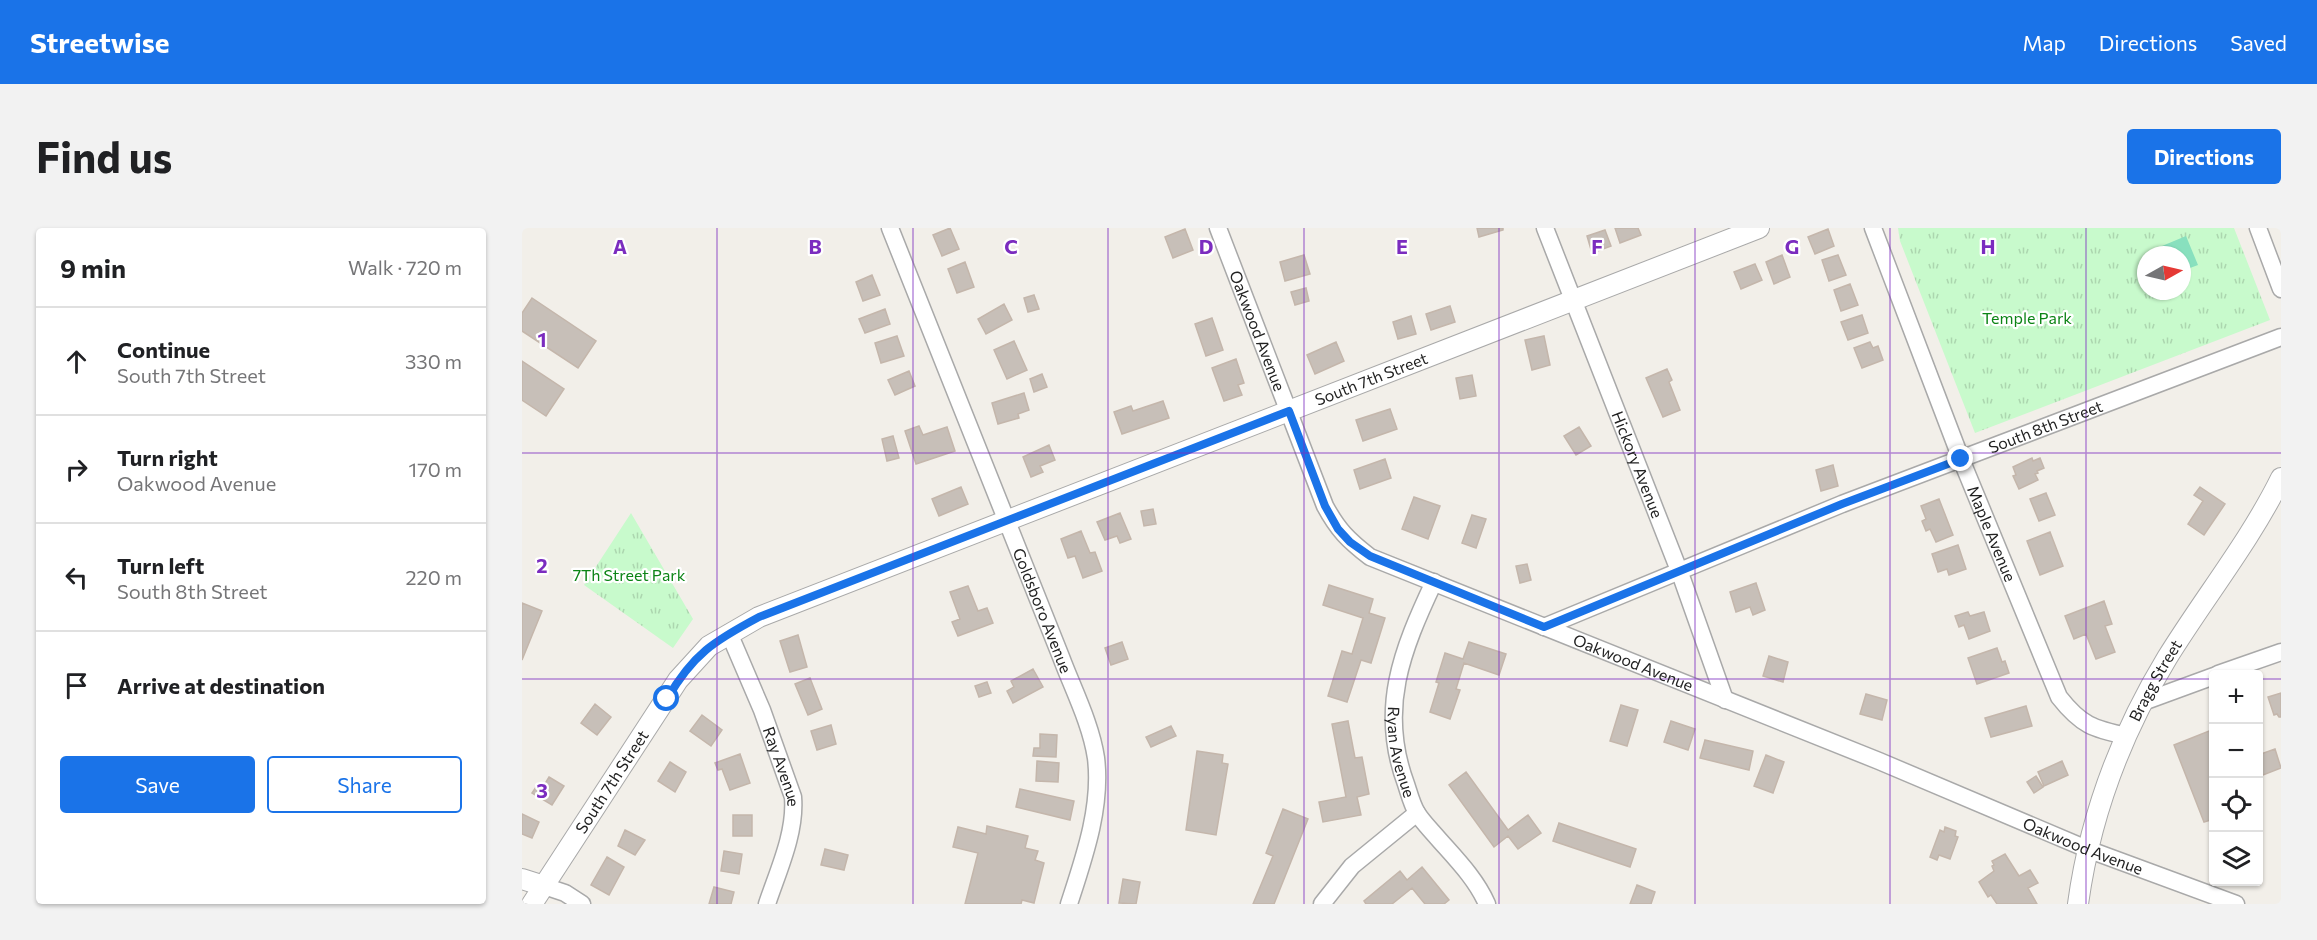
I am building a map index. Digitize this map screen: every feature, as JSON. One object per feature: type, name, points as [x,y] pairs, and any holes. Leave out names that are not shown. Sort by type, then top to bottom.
[{"type":"street","name":"Goldsboro Avenue","points":[[890,228],[1086,723],[1096,757],[1097,801],[1069,904]]},
{"type":"street","name":"Oakwood Avenue","points":[[1218,228],[1325,506],[1338,529],[1350,542],[1370,556],[1879,761],[2087,849],[2236,904]]},
{"type":"street","name":"Hickory Avenue","points":[[1545,228],[1680,573],[1725,700]]},
{"type":"street","name":"South 7th Street","points":[[532,904],[678,680],[709,646],[729,633],[759,617],[1759,228]]},
{"type":"street","name":"Maple Avenue","points":[[1873,228],[1961,459],[2058,697],[2069,710],[2098,730],[2127,736]]},
{"type":"street","points":[[2258,228],[2281,289]]},
{"type":"street","name":"South 8th Street","points":[[1544,627],[1680,573],[1842,504],[2281,337]]},
{"type":"street","name":"Bragg Street","points":[[2078,904],[2094,820],[2108,778],[2143,702],[2167,659],[2265,508],[2281,478]]},
{"type":"street","name":"Ryan Avenue","points":[[1434,582],[1410,634],[1399,670],[1392,709],[1394,743],[1417,813],[1479,886],[1487,904]]},
{"type":"street","name":"Ray Avenue","points":[[729,633],[762,710],[793,797],[792,825],[767,904]]},
{"type":"street","points":[[2232,670],[2281,652]]},
{"type":"street","points":[[2143,702],[2209,678]]},
{"type":"street","points":[[1322,904],[1352,866],[1417,813]]},
{"type":"street","points":[[522,879],[565,894],[582,904]]},
{"type":"green space","name":"Temple Park","points":[[1898,228],[2234,228],[2270,320],[1975,433],[1900,241]]},
{"type":"green space","points":[[2186,236],[2190,246],[2162,246]]},
{"type":"green space","points":[[2191,248],[2198,265],[2191,268]]},
{"type":"green space","name":"7Th Street Park","points":[[631,513],[693,619],[673,648],[584,585]]},
{"type":"building","points":[[950,228],[959,249],[942,256],[933,235]]},
{"type":"building","points":[[1477,228],[1503,228],[1503,230],[1479,237]]},
{"type":"building","points":[[1615,228],[1638,228],[1641,235],[1620,243]]},
{"type":"building","points":[[1185,229],[1193,250],[1173,258],[1165,237]]},
{"type":"building","points":[[1828,229],[1834,246],[1815,254],[1808,237]]},
{"type":"building","points":[[1605,230],[1611,246],[1592,253],[1587,236]]},
{"type":"building","points":[[1304,255],[1310,274],[1285,281],[1280,262]]},
{"type":"building","points":[[1782,255],[1790,277],[1774,284],[1766,262]]},
{"type":"building","points":[[1838,255],[1846,275],[1829,281],[1822,260]]},
{"type":"building","points":[[965,262],[974,287],[957,293],[948,269]]},
{"type":"building","points":[[1755,264],[1762,280],[1741,289],[1734,272]]},
{"type":"building","points":[[872,275],[880,295],[863,301],[856,282]]},
{"type":"building","points":[[1850,284],[1858,305],[1841,311],[1834,290]]},
{"type":"building","points":[[1306,288],[1309,301],[1295,305],[1291,292]]},
{"type":"building","points":[[1034,295],[1039,309],[1028,312],[1024,298]]},
{"type":"building","points":[[532,298],[596,341],[578,368],[522,331],[522,313]]},
{"type":"building","points":[[1004,304],[1012,320],[986,334],[978,319]]},
{"type":"building","points":[[1450,306],[1455,322],[1431,330],[1426,314]]},
{"type":"building","points":[[885,309],[890,324],[865,333],[859,319]]},
{"type":"building","points":[[1862,315],[1868,333],[1848,340],[1841,322]]},
{"type":"building","points":[[1411,316],[1416,334],[1398,339],[1393,322]]},
{"type":"building","points":[[1212,318],[1223,350],[1206,356],[1195,324]]},
{"type":"building","points":[[897,336],[904,356],[881,363],[875,343]]},
{"type":"building","points":[[1544,336],[1550,365],[1532,370],[1525,340]]},
{"type":"building","points":[[1014,341],[1027,370],[1007,379],[994,350]]},
{"type":"building","points":[[1336,342],[1344,361],[1315,374],[1307,355]]},
{"type":"building","points":[[1870,342],[1873,348],[1878,346],[1883,360],[1862,368],[1854,348]]},
{"type":"building","points":[[1236,359],[1244,383],[1238,385],[1242,395],[1224,401],[1212,368]]},
{"type":"building","points":[[522,361],[564,389],[546,416],[522,400]]},
{"type":"building","points":[[1667,369],[1672,380],[1669,382],[1680,410],[1663,417],[1646,378]]},
{"type":"building","points":[[909,371],[915,386],[895,395],[888,380]]},
{"type":"building","points":[[1042,374],[1047,387],[1034,392],[1030,379]]},
{"type":"building","points":[[1472,375],[1476,396],[1460,399],[1456,378]]},
{"type":"building","points":[[1024,393],[1029,410],[1018,414],[1019,418],[998,424],[992,403]]},
{"type":"building","points":[[1163,401],[1169,418],[1122,434],[1114,412],[1131,406],[1133,411]]},
{"type":"building","points":[[1390,409],[1397,429],[1363,441],[1356,420]]},
{"type":"building","points":[[919,426],[923,435],[947,427],[955,451],[916,464],[905,431]]},
{"type":"building","points":[[1579,427],[1591,446],[1576,455],[1564,436]]},
{"type":"building","points":[[893,436],[899,458],[887,461],[882,439]]},
{"type":"building","points":[[1049,445],[1055,460],[1040,466],[1043,472],[1031,477],[1023,457]]},
{"type":"building","points":[[2032,458],[2033,461],[2040,458],[2044,468],[2035,474],[2038,480],[2019,489],[2013,476],[2016,475],[2013,467]]},
{"type":"building","points":[[1385,459],[1391,478],[1360,489],[1354,470]]},
{"type":"building","points":[[1833,465],[1838,486],[1821,491],[1816,470]]},
{"type":"building","points":[[961,487],[968,504],[939,516],[932,499]]},
{"type":"building","points":[[2200,487],[2225,504],[2204,535],[2188,524],[2203,501],[2194,495]]},
{"type":"building","points":[[2046,493],[2055,515],[2039,521],[2030,499]]},
{"type":"building","points":[[1414,497],[1440,506],[1428,539],[1402,529]]},
{"type":"building","points":[[1939,499],[1953,535],[1936,542],[1930,529],[1926,531],[1922,521],[1926,519],[1921,506]]},
{"type":"building","points":[[1153,509],[1156,524],[1144,526],[1141,511]]},
{"type":"building","points":[[1120,513],[1131,539],[1120,543],[1117,536],[1105,540],[1097,522]]},
{"type":"building","points":[[1472,515],[1486,519],[1476,548],[1462,543]]},
{"type":"building","points":[[1081,531],[1090,553],[1095,552],[1102,571],[1083,578],[1075,556],[1068,558],[1061,539]]},
{"type":"building","points":[[2050,532],[2063,566],[2040,575],[2027,541]]},
{"type":"building","points":[[1958,545],[1966,569],[1949,575],[1947,569],[1938,572],[1932,554]]},
{"type":"building","points":[[1527,564],[1531,580],[1520,583],[1516,566]]},
{"type":"building","points":[[1756,583],[1765,610],[1753,615],[1750,607],[1736,612],[1730,592]]},
{"type":"building","points":[[1329,585],[1373,599],[1369,613],[1385,618],[1371,663],[1361,660],[1347,702],[1328,696],[1342,651],[1352,654],[1363,618],[1323,605]]},
{"type":"building","points":[[968,586],[978,611],[987,608],[993,623],[958,636],[952,622],[960,619],[950,592]]},
{"type":"building","points":[[2104,601],[2112,624],[2105,626],[2115,652],[2096,659],[2086,634],[2074,639],[2065,616]]},
{"type":"building","points":[[522,603],[542,611],[522,660]]},
{"type":"building","points":[[1968,612],[1970,616],[1984,612],[1990,631],[1969,639],[1964,625],[1959,627],[1955,616]]},
{"type":"building","points":[[798,635],[807,667],[790,672],[780,641]]},
{"type":"building","points":[[1122,642],[1128,659],[1111,665],[1105,648]]},
{"type":"building","points":[[1469,642],[1506,654],[1499,675],[1464,663],[1456,689],[1460,690],[1450,719],[1430,712],[1445,653],[1463,659]]},
{"type":"building","points":[[1997,648],[2009,673],[1977,684],[1968,658]]},
{"type":"building","points":[[1769,656],[1788,662],[1783,682],[1763,676]]},
{"type":"building","points":[[1033,669],[1043,687],[1013,703],[1007,691],[1014,687],[1011,681]]},
{"type":"building","points":[[810,678],[822,709],[808,715],[795,684]]},
{"type":"building","points":[[987,682],[991,693],[979,697],[975,686]]},
{"type":"building","points":[[2281,693],[2281,717],[2279,717],[2277,714],[2274,715],[2268,697]]},
{"type":"building","points":[[1866,694],[1887,700],[1882,720],[1860,714]]},
{"type":"building","points":[[595,704],[611,717],[597,735],[581,723]]},
{"type":"building","points":[[1621,705],[1638,710],[1627,746],[1610,741]]},
{"type":"building","points":[[2026,706],[2032,726],[1991,737],[1985,718]]},
{"type":"building","points":[[702,715],[722,730],[711,746],[690,731]]},
{"type":"building","points":[[1348,721],[1355,758],[1362,757],[1369,794],[1357,797],[1361,815],[1323,822],[1319,802],[1346,797],[1332,724]]},
{"type":"building","points":[[1671,721],[1695,729],[1688,750],[1664,742]]},
{"type":"building","points":[[831,725],[836,744],[817,750],[811,731]]},
{"type":"building","points":[[1171,726],[1176,736],[1151,747],[1146,737]]},
{"type":"building","points":[[2209,731],[2209,820],[2204,822],[2174,745]]},
{"type":"building","points":[[1040,734],[1057,735],[1056,757],[1033,756],[1034,748],[1040,748]]},
{"type":"building","points":[[1705,740],[1753,751],[1749,770],[1700,758]]},
{"type":"building","points":[[2275,749],[2281,768],[2263,775],[2263,753]]},
{"type":"building","points":[[1197,751],[1223,755],[1222,763],[1228,764],[1216,835],[1186,830]]},
{"type":"building","points":[[740,754],[750,783],[730,790],[722,769],[718,770],[715,763]]},
{"type":"building","points":[[1766,755],[1784,762],[1773,793],[1754,786]]},
{"type":"building","points":[[1037,761],[1059,763],[1058,782],[1036,781]]},
{"type":"building","points":[[2062,761],[2068,775],[2044,786],[2038,772]]},
{"type":"building","points":[[670,762],[686,772],[675,792],[658,781]]},
{"type":"building","points":[[1466,772],[1508,830],[1528,815],[1541,833],[1518,849],[1508,836],[1494,847],[1449,785]]},
{"type":"building","points":[[2036,776],[2043,787],[2034,793],[2027,782]]},
{"type":"building","points":[[549,777],[564,786],[552,805],[532,793],[538,784],[543,787]]},
{"type":"building","points":[[1020,789],[1074,801],[1070,820],[1016,807]]},
{"type":"building","points":[[1283,809],[1308,819],[1274,904],[1253,904],[1273,856],[1266,853]]},
{"type":"building","points":[[522,814],[539,822],[532,838],[522,834]]},
{"type":"building","points":[[733,815],[752,815],[752,836],[733,836]]},
{"type":"building","points":[[1559,823],[1636,849],[1630,867],[1553,841]]},
{"type":"building","points":[[987,826],[1028,836],[1025,848],[1038,851],[1035,860],[1044,863],[1034,903],[1022,900],[1021,904],[965,904],[978,853],[953,847],[958,827],[986,834]]},
{"type":"building","points":[[1945,827],[1956,831],[1955,836],[1958,837],[1950,859],[1939,855],[1937,860],[1930,857],[1940,830],[1944,832]]},
{"type":"building","points":[[625,830],[645,840],[635,855],[618,846]]},
{"type":"building","points":[[825,849],[848,855],[844,870],[821,865]]},
{"type":"building","points":[[724,851],[742,854],[739,874],[721,871]]},
{"type":"building","points":[[2005,854],[2019,876],[2030,870],[2038,883],[2028,888],[2037,904],[1997,904],[1991,895],[1988,897],[1979,882],[1994,871],[1992,861]]},
{"type":"building","points":[[607,857],[624,867],[609,895],[591,885]]},
{"type":"building","points":[[1422,867],[1449,900],[1444,904],[1425,904],[1412,888],[1392,904],[1366,904],[1364,901],[1400,871],[1407,880]]},
{"type":"building","points":[[1123,879],[1140,882],[1136,904],[1119,903]]},
{"type":"building","points":[[1637,885],[1655,892],[1651,904],[1630,904]]},
{"type":"building","points":[[714,887],[734,892],[731,904],[709,904]]},
{"type":"route","points":[[667,699],[678,680],[709,646],[759,617],[1289,411],[1325,506],[1338,529],[1350,542],[1370,556],[1544,627],[1680,573],[1842,504],[1961,459]]}]
